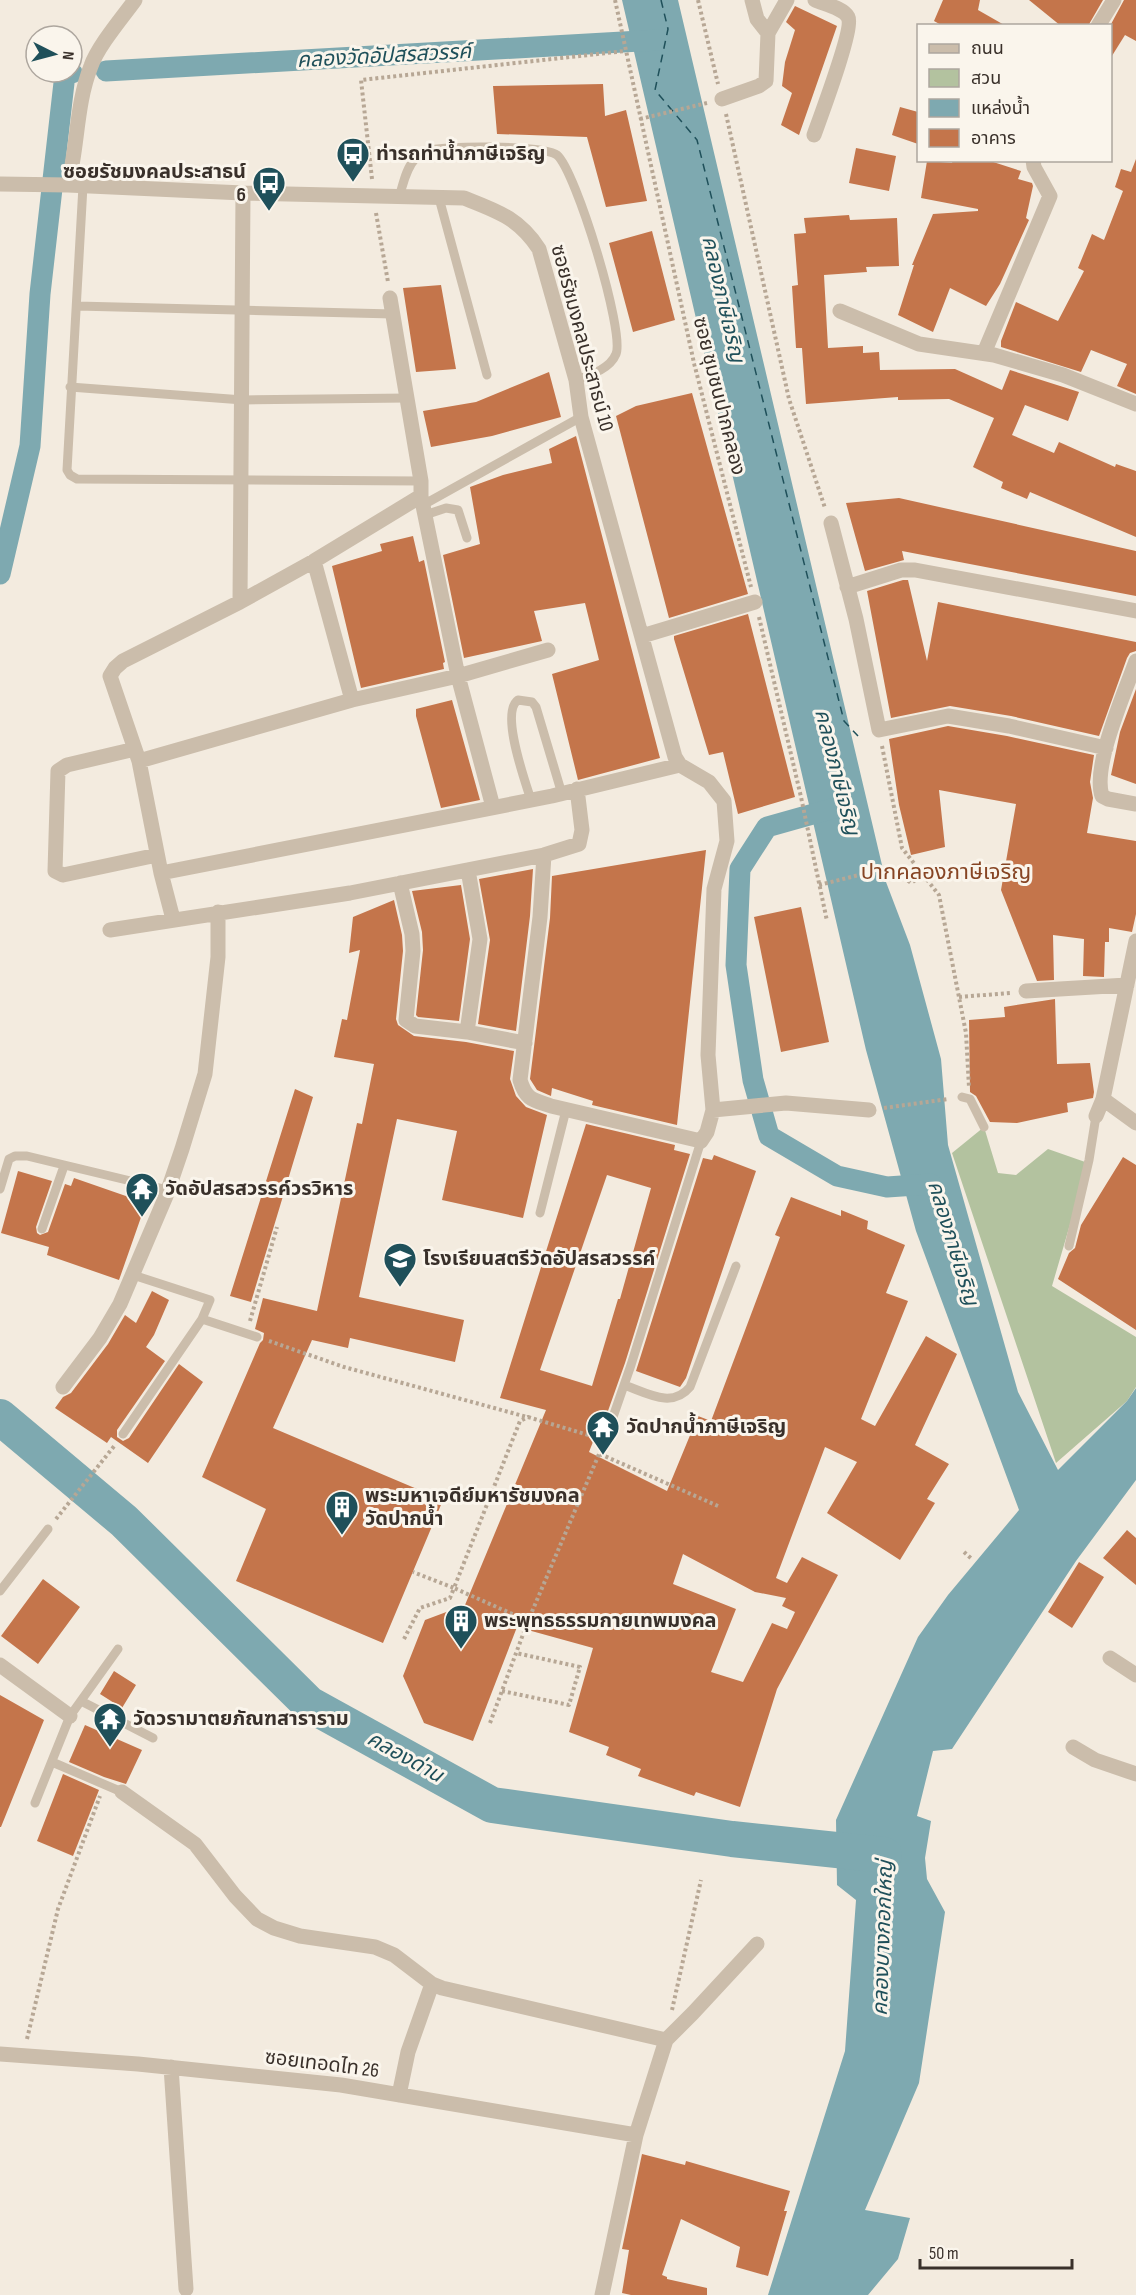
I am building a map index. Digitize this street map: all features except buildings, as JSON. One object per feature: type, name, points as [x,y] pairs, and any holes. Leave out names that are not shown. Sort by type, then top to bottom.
[{"type":"street","points":[[63,185],[73,164],[80,106],[91,64],[135,0]]},
{"type":"street","points":[[752,0],[757,19],[768,33]]},
{"type":"street","points":[[722,99],[764,84],[766,81],[768,33],[787,0]]},
{"type":"street","points":[[814,135],[840,58],[849,23],[848,17],[842,11],[815,0]]},
{"type":"street","points":[[1099,24],[1114,0]]},
{"type":"street","points":[[984,353],[1050,196],[1033,162]]},
{"type":"street","name":"ซอยรัชมงคลประสาธน์ 10","points":[[0,184],[464,198],[493,209],[528,231],[539,249],[576,380],[581,417],[675,757],[680,765]]},
{"type":"street","points":[[240,602],[243,193]]},
{"type":"street","points":[[390,298],[422,500],[458,676],[493,807]]},
{"type":"street","points":[[840,311],[919,344],[984,353],[1063,375],[1136,404]]},
{"type":"street","points":[[172,919],[160,873],[137,755],[110,676],[112,671],[123,661],[240,602],[422,500]]},
{"type":"street","points":[[831,523],[856,619],[879,730],[948,716],[1009,726],[1106,748]]},
{"type":"street","points":[[314,561],[352,700]]},
{"type":"street","points":[[847,587],[901,570],[915,570],[1136,611]]},
{"type":"street","points":[[642,636],[755,602]]},
{"type":"street","points":[[157,855],[63,875],[55,871],[58,771],[62,767],[137,755],[352,700],[458,676],[548,650]]},
{"type":"street","points":[[1136,662],[1106,748],[1100,789],[1102,796],[1108,799],[1136,804]]},
{"type":"street","points":[[160,873],[562,794],[680,765],[709,782],[724,801],[727,841],[714,889],[708,1055],[713,1110],[707,1132],[701,1141],[567,1110],[531,1099],[524,1094],[520,1080],[540,917],[544,855]]},
{"type":"street","points":[[110,930],[350,893],[544,855],[579,844],[582,830],[577,789]]},
{"type":"street","points":[[467,1032],[480,950],[479,930],[468,870]]},
{"type":"street","points":[[400,883],[412,934],[413,951],[406,1020],[415,1026],[467,1032],[525,1043]]},
{"type":"street","points":[[63,1387],[100,1338],[120,1305],[168,1191],[205,1074],[218,957],[218,912]]},
{"type":"street","points":[[1096,1116],[1103,1100],[1136,940]]},
{"type":"street","points":[[1026,991],[1127,985]]},
{"type":"street","points":[[1103,1100],[1136,1123]]},
{"type":"street","points":[[713,1110],[786,1103],[869,1110]]},
{"type":"street","points":[[1110,1658],[1136,1675]]},
{"type":"street","points":[[0,1665],[70,1716]]},
{"type":"street","points":[[1073,1747],[1095,1760],[1136,1774]]},
{"type":"street","points":[[122,1792],[195,1844],[235,1896],[257,1919],[274,1928],[300,1936],[375,1947],[394,1955],[432,1984],[666,2040]]},
{"type":"street","points":[[602,2295],[636,2135],[666,2040],[757,1944]]},
{"type":"street","points":[[399,2095],[408,2052],[432,1984]]},
{"type":"street","name":"ซอยเทอดไท 26","points":[[0,2054],[171,2067],[340,2085],[636,2135]]},
{"type":"street","points":[[171,2067],[186,2289]]},
{"type":"lane","points":[[399,197],[414,159],[425,152],[475,147],[522,148],[549,151],[558,155],[587,218],[619,343],[611,364],[576,380]]},
{"type":"lane","points":[[84,186],[70,387],[67,470],[70,475],[77,479],[242,480],[422,500],[458,510],[467,538]]},
{"type":"lane","points":[[439,198],[487,375]]},
{"type":"lane","points":[[76,306],[393,314]]},
{"type":"lane","points":[[70,387],[243,400],[407,398]]},
{"type":"lane","points":[[422,500],[581,417]]},
{"type":"lane","points":[[531,800],[513,736],[512,706],[518,700],[532,702],[536,707],[562,794]]},
{"type":"lane","points":[[966,1098],[984,1127]]},
{"type":"lane","points":[[540,1213],[567,1110]]},
{"type":"lane","points":[[1069,1246],[1089,1160],[1096,1116]]},
{"type":"lane","points":[[605,1440],[701,1141]]},
{"type":"lane","points":[[0,1189],[9,1159],[15,1156],[27,1156],[168,1191]]},
{"type":"lane","points":[[42,1229],[64,1166]]},
{"type":"lane","points":[[624,1385],[666,1399],[683,1396],[690,1387],[736,1266]]},
{"type":"lane","points":[[123,1434],[202,1319],[210,1300],[134,1275]]},
{"type":"lane","points":[[202,1319],[257,1337]]},
{"type":"lane","points":[[0,1590],[48,1529]]},
{"type":"lane","points":[[35,1803],[70,1716],[118,1649]]},
{"type":"lane","points":[[81,1701],[153,1738]]},
{"type":"lane","points":[[52,1762],[122,1792]]},
{"type":"path","name":"ซอย ชุมชนปากคลอง","points":[[615,0],[694,363],[755,602],[801,797],[819,885]]},
{"type":"path","points":[[698,0],[789,399],[831,523]]},
{"type":"path","points":[[390,298],[374,196],[361,80],[625,49]]},
{"type":"path","points":[[640,118],[722,99]]},
{"type":"path","points":[[869,1110],[966,1098],[966,1033],[939,895],[902,848],[879,730]]},
{"type":"path","points":[[827,921],[819,885],[891,867],[911,883],[923,875]]},
{"type":"path","points":[[959,997],[1026,991]]},
{"type":"path","points":[[230,1328],[233,1324],[249,1326],[277,1227]]},
{"type":"path","points":[[257,1337],[344,1367],[605,1440],[528,1621],[490,1723]]},
{"type":"path","points":[[404,1640],[420,1608],[450,1598],[520,1421],[528,1417]]},
{"type":"path","points":[[58,1517],[114,1446]]},
{"type":"path","points":[[600,1454],[718,1506]]},
{"type":"path","points":[[964,1552],[973,1560]]},
{"type":"path","points":[[413,1572],[528,1621]]},
{"type":"path","points":[[502,1691],[569,1705],[580,1667],[516,1653]]},
{"type":"path","points":[[23,2055],[58,1909],[104,1784]]},
{"type":"path","points":[[666,2040],[701,1880]]},
{"type":"green space","points":[[984,1127],[998,1173],[1016,1175],[1048,1149],[1088,1163],[1052,1286],[1136,1337],[1136,1387],[1127,1401],[1056,1463],[952,1153]]},
{"type":"water","points":[[622,0],[678,0],[886,882],[910,945],[941,1059],[948,1145],[1018,1392],[1058,1470],[1127,1401],[1136,1388],[1136,1480],[1076,1561],[952,1749],[933,1751],[917,1816],[931,1821],[925,1858],[927,1879],[945,1912],[919,2083],[865,2210],[910,2218],[898,2259],[868,2295],[768,2295],[845,2051],[856,1900],[837,1885],[836,1820],[918,1637],[948,1595],[1019,1510],[916,1231],[866,1050]]},
{"type":"waterway","name":"คลองวัดอัปสรสวรรค์","points":[[106,71],[658,40]]},
{"type":"waterway","name":"คลองวัดอัปสรสวรรค์","points":[[0,574],[30,446],[40,294],[64,84]]},
{"type":"waterway","name":"คลองภาษีเจริญ","points":[[838,807],[767,827],[740,869],[736,965],[753,1080],[769,1136],[837,1176],[887,1187],[931,1184]]},
{"type":"waterway","name":"คลองด่าน","points":[[0,1417],[124,1521],[309,1704],[492,1805],[732,1839],[884,1855]]},
{"type":"ferry route","points":[[661,0],[668,29],[655,90],[697,140],[844,721],[858,736]]},
{"type":"place","name":"ท่ารถท่าน้ำภาษีเจริญ","points":[[353,183]]},
{"type":"place","name":"ซอยรัชมงคลประสาธน์ 6","points":[[269,212]]},
{"type":"place","name":"วัดอัปสรสวรรค์วรวิหาร","points":[[142,1218]]},
{"type":"place","name":"โรงเรียนสตรีวัดอัปสรสวรรค์","points":[[400,1288]]},
{"type":"place","name":"วัดปากน้ำภาษีเจริญ","points":[[603,1456]]},
{"type":"place","name":"พระมหาเจดีย์มหารัชมงคล วัดปากน้ำ","points":[[342,1536]]},
{"type":"place","name":"พระพุทธธรรมกายเทพมงคล","points":[[461,1650]]},
{"type":"place","name":"วัดวรามาตยภัณฑสาราราม","points":[[110,1748]]},
{"type":"district","name":"ปากคลองภาษีเจริญ","points":[[946,872]]},
{"type":"water label","name":"คลองบางกอกใหญ่","points":[[883,1938]]}]
